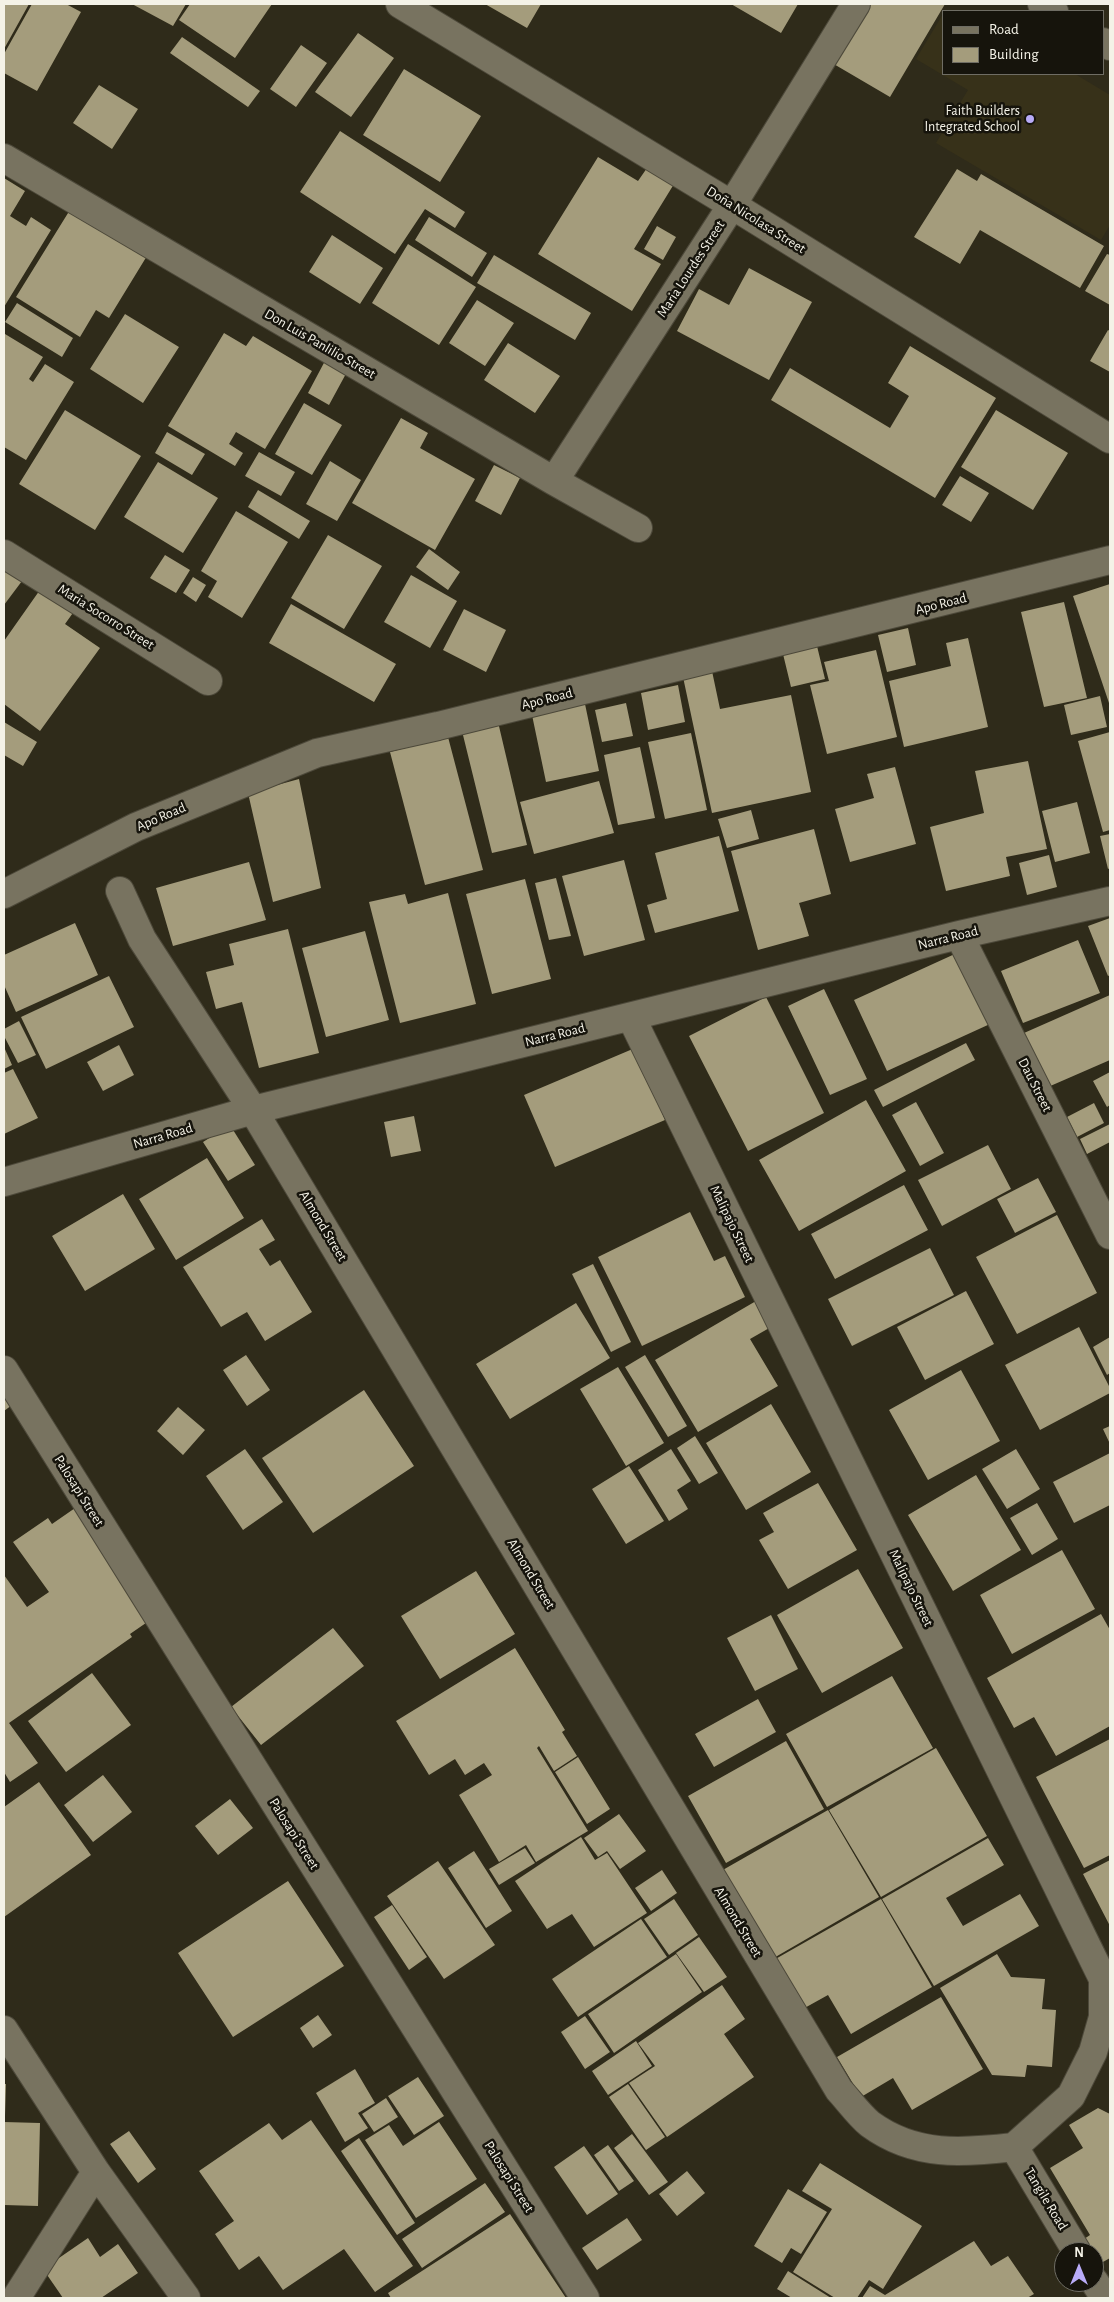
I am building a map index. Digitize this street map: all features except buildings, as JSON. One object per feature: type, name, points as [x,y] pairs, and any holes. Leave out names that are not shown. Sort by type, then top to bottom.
[{"type":"street","name":"Doña Nicolasa Street","points":[[400,4],[732,205],[1110,439]]},
{"type":"street","name":"Maria Lourdes Street","points":[[554,481],[732,205],[856,4]]},
{"type":"street","name":"Don Luis Panlilio Street","points":[[4,158],[554,481],[638,528]]},
{"type":"street","name":"Maria Socorro Street","points":[[4,554],[208,681]]},
{"type":"street","name":"Apo Road","points":[[4,894],[136,827],[317,753],[467,719],[1110,560]]},
{"type":"street","name":"Almond Street","points":[[120,891],[142,939],[254,1110],[839,2090],[870,2123],[905,2144],[933,2150],[958,2151],[1014,2147]]},
{"type":"street","name":"Narra Road","points":[[4,1182],[254,1110],[959,935],[1110,900]]},
{"type":"street","name":"Dau Street","points":[[959,935],[1110,1235]]},
{"type":"street","name":"Malipajo Street","points":[[631,1017],[1102,1979],[1103,2017],[1093,2052],[1071,2096],[1014,2147]]},
{"type":"street","name":"Palosapi Street","points":[[4,1370],[585,2298]]},
{"type":"street","points":[[4,2030],[96,2172],[186,2298]]},
{"type":"street","name":"Tangile Road","points":[[1014,2147],[1071,2242]]},
{"type":"street","points":[[16,2298],[96,2172]]},
{"type":"shaded area","name":"Faith Builders Integrated School","points":[[942,16],[942,74],[916,59]]},
{"type":"shaded area","name":"Faith Builders Integrated School","points":[[943,75],[1077,75],[1110,95],[1110,225],[1101,240],[936,143],[968,90]]},
{"type":"place","name":"Faith Builders Integrated School","points":[[1030,119]]}]
